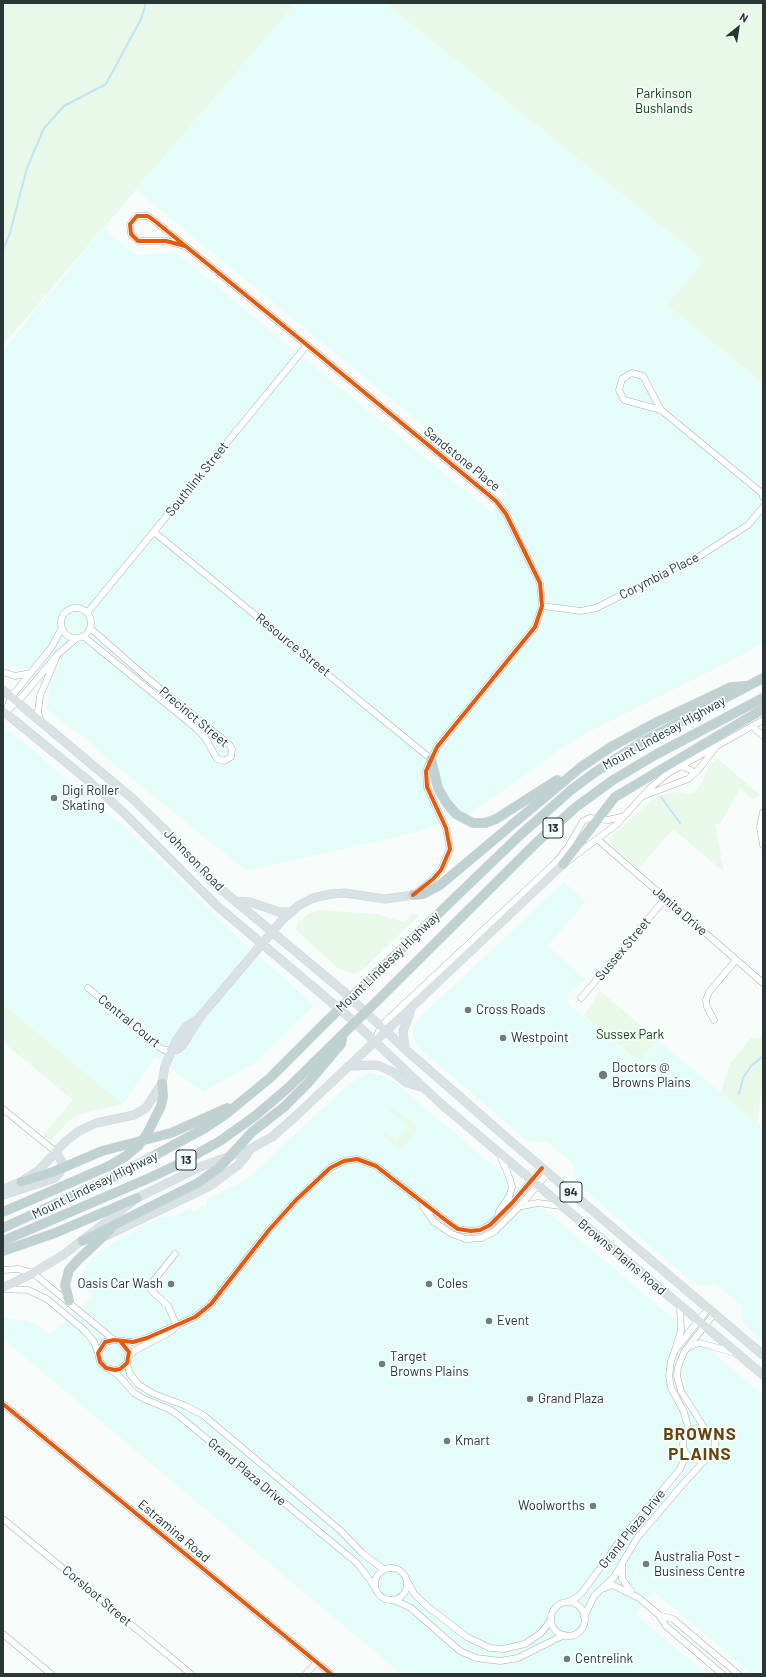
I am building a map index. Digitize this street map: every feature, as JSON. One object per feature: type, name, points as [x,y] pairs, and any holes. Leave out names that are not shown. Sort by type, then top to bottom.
[{"type":"highway","name":"Mount Lindesay Highway","points":[[3,1228],[80,1194],[176,1145],[226,1114],[270,1078],[518,837],[571,790],[594,773],[642,742],[763,678]]},
{"type":"highway","points":[[413,895],[423,894],[450,877],[581,767],[629,736],[731,687],[749,686]]},
{"type":"highway","name":"Mount Lindesay Highway","points":[[3,1241],[153,1177],[220,1140],[255,1116],[288,1088],[536,843],[576,808],[613,780],[644,761],[763,698]]},
{"type":"highway","points":[[563,864],[611,801],[629,787],[763,709]]},
{"type":"highway","points":[[432,759],[438,788],[446,802],[456,814],[473,823],[485,823],[496,819],[567,773],[581,767]]},
{"type":"highway","points":[[82,1241],[198,1183],[220,1167],[252,1132],[284,1107],[307,1084],[341,1044],[342,1035]]},
{"type":"highway","points":[[3,1212],[110,1166],[126,1156],[138,1146],[147,1134],[161,1106],[163,1096],[162,1083]]},
{"type":"highway","points":[[21,1182],[62,1168],[102,1151],[181,1130],[236,1105]]},
{"type":"highway","points":[[3,1250],[55,1233],[138,1198]]},
{"type":"highway","points":[[69,1301],[65,1285],[69,1270],[111,1230],[114,1224]]},
{"type":"main road","name":"Johnson Road","points":[[3,690],[133,799],[168,832],[210,880],[343,991],[384,1029]]},
{"type":"main road","name":"Johnson Road","points":[[4,713],[90,782],[134,822],[210,899],[375,1040]]},
{"type":"main road","points":[[3,1288],[34,1273],[82,1241],[109,1218],[138,1198],[215,1160],[250,1149],[263,1143],[285,1126],[375,1040],[384,1029],[411,1007],[563,864]]},
{"type":"main road","points":[[262,945],[290,912],[305,901],[331,894],[345,893],[385,899],[413,895]]},
{"type":"main road","points":[[235,901],[250,902],[279,912],[290,912]]},
{"type":"main road","name":"Central Court","points":[[171,1050],[187,1026],[200,1017],[262,945]]},
{"type":"main road","points":[[405,1049],[403,1031],[411,1007]]},
{"type":"main road","name":"Browns Plains Road","points":[[384,1029],[405,1049],[545,1170],[763,1355]]},
{"type":"main road","name":"Browns Plains Road","points":[[375,1040],[423,1088],[500,1155],[763,1375]]},
{"type":"main road","points":[[3,1189],[21,1182],[39,1170],[72,1136],[85,1127],[140,1112],[151,1102],[162,1083],[171,1050]]},
{"type":"main road","points":[[348,1066],[377,1065],[393,1072],[407,1083],[423,1088]]},
{"type":"main road","points":[[101,1238],[210,1186],[233,1170],[246,1156],[250,1149]]},
{"type":"main road","points":[[3,1195],[52,1180],[58,1175],[62,1168],[62,1162],[56,1152]]},
{"type":"street","name":"Sandstone Place","points":[[185,246],[166,241],[138,241],[131,234],[130,224],[137,216],[148,216],[185,246],[307,345],[496,501],[506,514],[540,583],[542,606],[535,627],[437,748],[426,771],[427,787],[446,828],[450,849],[441,870],[434,879],[413,895]]},
{"type":"street","name":"Southlink Street","points":[[86,613],[307,345]]},
{"type":"street","points":[[661,410],[624,400],[619,390],[622,379],[632,373],[643,376],[661,410],[762,494],[763,497]]},
{"type":"street","name":"Corymbia Place","points":[[542,606],[581,611],[596,608],[700,556],[748,525],[763,507]]},
{"type":"street","name":"Resource Street","points":[[154,532],[432,759]]},
{"type":"street","points":[[4,713],[31,673],[51,648],[62,628],[62,620],[69,610],[78,609],[86,613],[90,620],[90,628],[57,655],[14,699]]},
{"type":"street","points":[[62,628],[68,635],[80,637]]},
{"type":"street","name":"Precinct Street","points":[[80,637],[109,658],[198,729],[206,739],[217,759],[224,761],[231,757],[232,749],[229,744],[90,628]]},
{"type":"street","points":[[109,658],[116,651]]},
{"type":"street","points":[[41,722],[38,712],[40,696],[57,655]]},
{"type":"street","points":[[3,672],[15,676],[31,673]]},
{"type":"street","points":[[563,864],[617,824],[621,817],[646,795],[649,789],[667,774],[763,720]]},
{"type":"street","points":[[752,726],[763,736]]},
{"type":"street","points":[[646,795],[684,782],[694,774],[716,747]]},
{"type":"street","points":[[681,766],[690,770],[694,774]]},
{"type":"street","points":[[763,812],[760,828],[763,845]]},
{"type":"street","points":[[384,1029],[556,862],[568,847],[583,821],[590,818],[613,820],[621,817]]},
{"type":"street","name":"Janita Drive","points":[[597,839],[763,982]]},
{"type":"street","name":"Sussex Street","points":[[581,998],[665,898]]},
{"type":"street","points":[[714,1020],[707,1007],[706,1000],[709,992],[736,960]]},
{"type":"street","name":"Central Court","points":[[88,988],[156,1045],[164,1050],[171,1050]]},
{"type":"street","points":[[3,1109],[56,1152]]},
{"type":"street","points":[[498,1217],[499,1211],[510,1197],[512,1187],[500,1155]]},
{"type":"street","points":[[98,1353],[105,1342],[114,1340],[133,1342],[177,1326],[195,1317],[211,1304],[269,1230],[296,1200],[330,1168],[344,1161],[356,1159],[376,1166],[420,1202],[458,1228],[480,1230],[490,1225],[534,1183],[545,1170]]},
{"type":"street","points":[[420,1202],[434,1222],[452,1234],[466,1239],[482,1238],[495,1231],[519,1207],[534,1183]]},
{"type":"street","points":[[519,1207],[531,1203],[561,1206]]},
{"type":"street","points":[[175,1254],[150,1284],[151,1290],[168,1306],[177,1326]]},
{"type":"street","points":[[5,1270],[22,1269],[34,1273],[114,1340]]},
{"type":"street","points":[[3,1288],[28,1290],[48,1299],[85,1331],[94,1342],[100,1362],[110,1370],[120,1369],[134,1351],[168,1333],[177,1326]]},
{"type":"street","points":[[680,1306],[681,1332],[670,1361],[670,1382],[684,1412],[689,1431]]},
{"type":"street","points":[[675,1350],[711,1312]]},
{"type":"street","points":[[701,1324],[680,1359],[678,1367],[678,1383],[705,1429],[712,1435],[715,1444],[713,1453],[706,1459],[696,1461],[692,1460],[682,1449],[682,1440],[689,1431],[696,1428],[705,1429]]},
{"type":"street","points":[[120,1341],[127,1347],[128,1359]]},
{"type":"street","points":[[687,1347],[700,1343],[736,1353]]},
{"type":"street","name":"Grand Plaza Drive","points":[[128,1359],[130,1374],[139,1385],[154,1394],[186,1406],[203,1415],[341,1531],[362,1553],[383,1569]]},
{"type":"street","name":"Grand Plaza Drive","points":[[110,1370],[118,1375],[134,1393],[144,1399],[169,1409],[178,1415],[357,1563],[375,1587]]},
{"type":"street","name":"Estramina Road","points":[[3,1404],[331,1674]]},
{"type":"street","name":"Grand Plaza Drive","points":[[568,1602],[579,1596],[619,1542],[680,1469],[684,1460],[682,1449]]},
{"type":"street","name":"Grand Plaza Drive","points":[[584,1617],[591,1601],[614,1577],[637,1538],[706,1459]]},
{"type":"street","name":"Corsloot Street","points":[[3,1519],[191,1674]]},
{"type":"street","points":[[622,1564],[622,1578],[633,1594]]},
{"type":"street","points":[[390,1567],[400,1570],[408,1581],[415,1595],[428,1607],[443,1616],[467,1637],[490,1648],[503,1649],[525,1644],[541,1633],[551,1620],[555,1607],[568,1602],[577,1605],[584,1617],[582,1627],[575,1634],[564,1635],[518,1658],[500,1661],[482,1659],[460,1651],[411,1608],[394,1600],[381,1597],[375,1587],[376,1577],[383,1569],[390,1567]]},
{"type":"street","points":[[394,1600],[403,1595],[408,1586],[408,1581]]},
{"type":"street","points":[[600,1591],[613,1585],[633,1594],[659,1615],[666,1626],[722,1674]]},
{"type":"street","points":[[659,1615],[673,1619],[738,1674]]},
{"type":"street","points":[[551,1620],[555,1630],[564,1635]]},
{"type":"street","points":[[3,1634],[51,1674]]},
{"type":"street","points":[[306,1674],[317,1662]]},
{"type":"shaded area","points":[[296,3],[385,3],[705,260],[667,305],[763,383],[763,642],[744,654],[584,734],[566,745],[497,795],[467,814],[414,833],[246,871],[104,756],[92,744],[52,714],[47,708],[47,700],[50,690],[22,667],[10,667],[3,664],[3,350],[104,228],[136,255],[175,252],[491,512],[507,494],[136,190]]},
{"type":"shaded area","points":[[7,730],[128,830],[238,937],[314,1005],[255,1063],[203,1092],[155,1057],[123,1104],[3,1004],[3,732]]},
{"type":"shaded area","points":[[564,882],[586,901],[548,946],[586,979],[568,994],[569,1004],[638,1062],[658,1040],[763,1128],[763,1342],[744,1324],[741,1318],[741,1306],[716,1284],[699,1286],[693,1283],[580,1186],[573,1175],[573,1164],[547,1142],[533,1143],[526,1140],[420,1049],[415,1043],[413,1029],[418,1019]]},
{"type":"shaded area","points":[[369,1072],[383,1076],[396,1083],[763,1395],[763,1674],[752,1674],[654,1592],[635,1614],[707,1674],[401,1674],[3,1339],[3,1318],[24,1320],[35,1324],[50,1334],[92,1297],[82,1278],[87,1263],[112,1243],[160,1217],[175,1216],[190,1208],[194,1212],[202,1205],[205,1208],[208,1199],[247,1179],[349,1084]]},
{"type":"green space","points":[[3,3],[296,3],[3,345]]},
{"type":"green space","name":"Parkinson Bushlands","points":[[385,3],[763,3],[763,383],[667,305],[704,260]]},
{"type":"green space","points":[[717,758],[759,794],[754,800],[740,789],[720,824],[715,824],[724,872],[673,829],[638,869],[614,848],[609,839],[651,800],[667,793],[676,792],[688,794],[694,792],[701,784],[708,768]]},
{"type":"green space","points":[[318,910],[377,914],[404,922],[412,914],[418,915],[418,917],[360,972],[354,974],[338,968],[296,930],[298,922],[308,914]]},
{"type":"green space","name":"Sussex Park","points":[[599,990],[658,1040],[639,1062],[583,1015],[592,1004]]},
{"type":"green space","points":[[3,1004],[123,1104],[80,1114],[69,1121],[50,1141],[43,1135],[73,1100],[3,1042]]},
{"type":"green space","points":[[751,1038],[763,1038],[763,1082],[757,1123],[721,1093],[729,1065]]},
{"type":"green space","points":[[392,1107],[419,1128],[400,1150],[382,1135],[384,1132],[396,1141],[405,1129],[408,1131],[410,1128],[389,1111]]},
{"type":"waterway","points":[[3,250],[10,233],[27,168],[44,128],[64,106],[106,84],[141,19],[146,3]]},
{"type":"waterway","points":[[661,797],[680,823]]},
{"type":"waterway","points":[[739,1094],[743,1078],[751,1066],[763,1056]]},
{"type":"cycle path","points":[[185,246],[166,241],[138,241],[131,234],[130,224],[137,216],[148,216],[156,222],[496,501],[506,514],[540,583],[542,606],[535,627],[437,747],[426,771],[427,787],[446,828],[450,849],[441,870],[433,879],[413,895]]},
{"type":"cycle path","points":[[120,1341],[129,1352],[127,1363],[120,1369],[115,1370],[106,1368],[100,1362],[98,1353],[105,1342],[114,1340],[133,1342],[147,1338],[195,1317],[211,1304],[269,1230],[296,1200],[330,1168],[344,1161],[357,1159],[376,1166],[458,1229],[471,1231],[480,1230],[490,1225],[512,1203],[542,1168]]},
{"type":"cycle path","points":[[3,1404],[331,1674]]},
{"type":"place","name":"Digi Roller Skating","points":[[54,798]]},
{"type":"place","name":"Cross Roads","points":[[468,1010]]},
{"type":"place","name":"Westpoint","points":[[503,1038]]},
{"type":"place","name":"Doctors @ Browns Plains","points":[[603,1075]]},
{"type":"place","name":"Oasis Car Wash","points":[[171,1284]]},
{"type":"place","name":"Coles","points":[[429,1284]]},
{"type":"place","name":"Event","points":[[489,1321]]},
{"type":"place","name":"Target Browns Plains","points":[[382,1364]]},
{"type":"place","name":"Grand Plaza","points":[[530,1399]]},
{"type":"place","name":"Kmart","points":[[447,1441]]},
{"type":"place","name":"Woolworths","points":[[593,1506]]},
{"type":"place","name":"Australia Post - Business Centre","points":[[646,1564]]},
{"type":"place","name":"Centrelink","points":[[567,1659]]},
{"type":"district","name":"BROWNS PLAINS","points":[[700,1444]]}]
